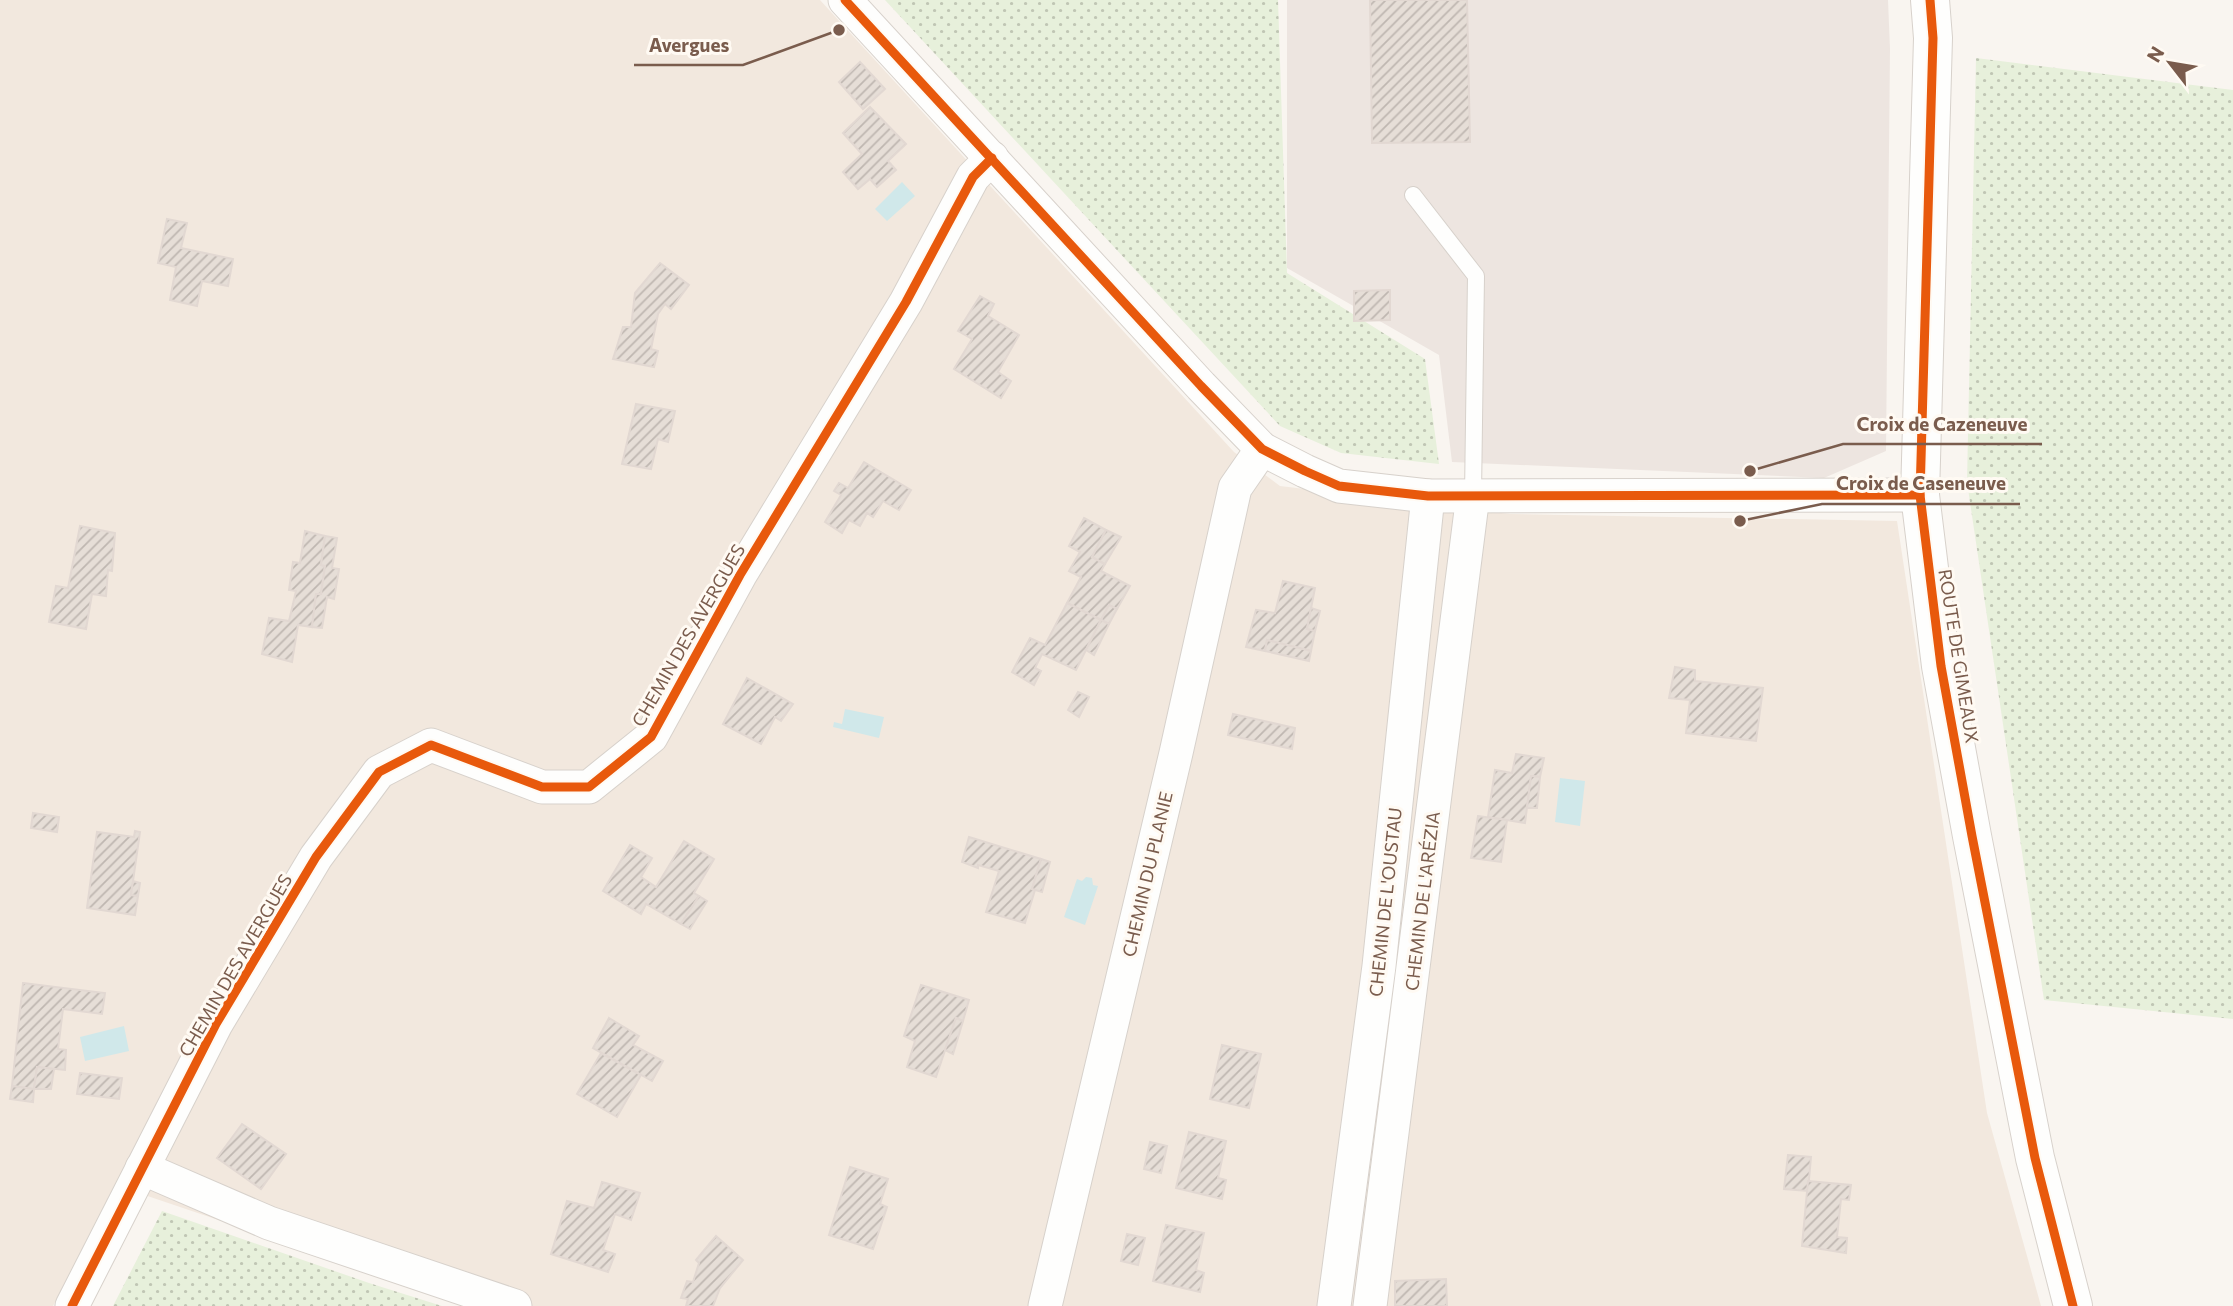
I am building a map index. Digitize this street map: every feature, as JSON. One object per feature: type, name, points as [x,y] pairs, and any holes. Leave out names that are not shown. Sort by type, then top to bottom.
[{"type":"street","points":[[845,0],[1262,449],[1305,471],[1339,486],[1428,496],[1920,495]]},
{"type":"street","name":"ROUTE DE GIMEAUX","points":[[1930,0],[1933,38],[1920,495],[1941,666],[1972,836],[2035,1158],[2073,1306]]},
{"type":"street","name":"CHEMIN DES AVERGUES","points":[[72,1306],[230,1000],[316,857],[379,772],[431,745],[542,786],[589,788],[651,737],[740,575],[906,302],[973,177],[992,158]]},
{"type":"street","name":"CHEMIN DU PLANIE","points":[[1045,1306],[1176,753],[1235,488],[1262,449]]},
{"type":"street","name":"CHEMIN DE L'ARÉZIA","points":[[1370,1306],[1473,495]]},
{"type":"street","name":"CHEMIN DE L'OUSTAU","points":[[1334,1306],[1379,966],[1428,496]]},
{"type":"street","points":[[142,1168],[269,1223],[515,1306]]},
{"type":"lane","points":[[1413,195],[1476,276],[1473,495]]},
{"type":"shaded area","points":[[0,0],[820,0],[1234,452],[1280,486],[1510,514],[1897,521],[1987,1113],[2041,1306],[473,1306],[118,1186],[53,1306],[0,1306]]},
{"type":"shaded area","points":[[1287,0],[1888,0],[1890,49],[1886,451],[1824,478],[1452,462],[1439,355],[1287,268]]},
{"type":"green space","points":[[885,0],[1278,0],[1287,273],[1425,359],[1439,464],[1341,453],[1280,426]]},
{"type":"green space","points":[[1976,58],[2233,90],[2233,1019],[2044,1000],[1967,482]]},
{"type":"green space","points":[[162,1211],[369,1283],[442,1306],[113,1306]]},
{"type":"water","points":[[902,182],[915,196],[887,221],[875,209]]},
{"type":"water","points":[[845,709],[884,717],[879,738],[833,727],[834,722],[842,724]]},
{"type":"water","points":[[1560,778],[1585,781],[1580,826],[1555,822]]},
{"type":"water","points":[[1086,877],[1092,878],[1093,885],[1098,886],[1085,925],[1064,917],[1077,879],[1082,881]]},
{"type":"water","points":[[124,1026],[129,1051],[85,1061],[80,1037]]},
{"type":"building","points":[[1370,0],[1467,0],[1470,142],[1372,143]]},
{"type":"building","points":[[860,62],[885,89],[863,109],[839,82]]},
{"type":"building","points":[[870,107],[906,144],[888,161],[896,170],[877,187],[870,179],[858,189],[843,172],[862,154],[843,133]]},
{"type":"building","points":[[167,219],[187,223],[181,248],[233,259],[228,286],[202,281],[197,306],[170,300],[176,267],[158,263]]},
{"type":"building","points":[[660,263],[689,285],[671,309],[665,304],[658,314],[651,349],[658,351],[654,367],[613,359],[623,327],[631,327],[635,293]]},
{"type":"building","points":[[1390,290],[1390,320],[1354,321],[1354,291]]},
{"type":"building","points":[[980,296],[994,304],[988,316],[1019,335],[998,372],[1011,381],[1001,398],[954,369],[972,339],[958,331]]},
{"type":"building","points":[[636,404],[675,411],[668,442],[658,439],[651,469],[622,464]]},
{"type":"building","points":[[864,462],[911,490],[899,510],[883,501],[873,517],[867,513],[860,526],[849,520],[842,533],[825,522],[841,495],[834,491],[839,483],[848,488]]},
{"type":"building","points":[[1084,518],[1106,530],[1092,557],[1105,564],[1101,571],[1130,586],[1117,609],[1109,605],[1101,620],[1067,603],[1081,577],[1069,571],[1080,552],[1069,546]]},
{"type":"building","points":[[80,526],[115,533],[112,571],[108,570],[106,596],[92,594],[86,629],[49,622],[56,586],[68,588]]},
{"type":"building","points":[[1106,530],[1121,537],[1105,564],[1092,557]]},
{"type":"building","points":[[305,531],[325,536],[321,565],[325,566],[321,594],[316,594],[312,627],[298,625],[292,662],[262,654],[269,618],[289,621],[296,591],[289,590],[293,562],[300,563]]},
{"type":"building","points":[[325,536],[337,538],[332,568],[339,569],[334,599],[327,597],[322,628],[312,627],[316,594],[321,594],[325,566],[321,565]]},
{"type":"building","points":[[1283,581],[1315,588],[1307,629],[1315,631],[1311,651],[1267,640],[1265,651],[1246,647],[1256,610],[1275,613]]},
{"type":"building","points":[[1067,603],[1101,620],[1076,670],[1042,654],[1035,668],[1041,671],[1034,685],[1012,672],[1030,638],[1045,645]]},
{"type":"building","points":[[1109,605],[1117,609],[1109,624],[1101,620]]},
{"type":"building","points":[[1311,608],[1320,611],[1315,631],[1307,629]]},
{"type":"building","points":[[1101,620],[1109,624],[1094,655],[1086,650]]},
{"type":"building","points":[[1267,640],[1311,651],[1309,661],[1265,651]]},
{"type":"building","points":[[1675,667],[1695,670],[1695,681],[1763,688],[1756,741],[1686,733],[1690,700],[1669,698]]},
{"type":"building","points":[[747,678],[793,704],[781,721],[775,717],[761,744],[723,724]]},
{"type":"building","points":[[1078,692],[1089,697],[1079,717],[1068,710]]},
{"type":"building","points":[[1233,714],[1295,728],[1292,749],[1228,735]]},
{"type":"building","points":[[1516,754],[1544,758],[1540,777],[1531,776],[1525,823],[1488,817],[1495,770],[1512,773]]},
{"type":"building","points":[[1531,776],[1540,777],[1537,808],[1527,808]]},
{"type":"building","points":[[33,813],[59,817],[57,832],[31,828]]},
{"type":"building","points":[[1478,816],[1507,820],[1501,862],[1471,858]]},
{"type":"building","points":[[135,831],[140,832],[131,895],[138,896],[135,915],[87,908],[97,832],[134,837]]},
{"type":"building","points":[[969,837],[1041,859],[1025,923],[986,912],[999,871],[962,862]]},
{"type":"building","points":[[684,841],[714,859],[694,893],[699,896],[681,924],[646,904],[641,914],[603,891],[630,845],[652,858],[641,877],[656,887]]},
{"type":"building","points":[[1041,859],[1050,862],[1042,892],[1032,889]]},
{"type":"building","points":[[133,881],[140,883],[138,896],[131,895]]},
{"type":"building","points":[[699,896],[707,901],[690,929],[681,924]]},
{"type":"building","points":[[23,983],[105,993],[102,1014],[63,1009],[58,1049],[66,1050],[65,1070],[37,1067],[34,1089],[12,1086]]},
{"type":"building","points":[[921,985],[969,1000],[963,1021],[956,1018],[936,1077],[907,1067],[915,1041],[904,1036]]},
{"type":"building","points":[[609,1018],[639,1036],[633,1045],[663,1061],[652,1081],[593,1048]]},
{"type":"building","points":[[956,1018],[963,1021],[953,1054],[945,1050]]},
{"type":"building","points":[[1222,1045],[1261,1054],[1249,1108],[1210,1099]]},
{"type":"building","points":[[601,1053],[641,1075],[617,1117],[577,1094]]},
{"type":"building","points":[[37,1067],[54,1069],[51,1089],[34,1089]]},
{"type":"building","points":[[80,1073],[122,1078],[119,1099],[77,1094]]},
{"type":"building","points":[[12,1086],[34,1089],[33,1102],[10,1099]]},
{"type":"building","points":[[242,1124],[286,1154],[261,1189],[217,1158]]},
{"type":"building","points":[[1189,1132],[1226,1141],[1218,1178],[1226,1180],[1222,1199],[1176,1188]]},
{"type":"building","points":[[1150,1142],[1167,1146],[1161,1173],[1144,1169]]},
{"type":"building","points":[[1788,1155],[1811,1157],[1808,1191],[1784,1189]]},
{"type":"building","points":[[850,1167],[888,1179],[880,1204],[887,1207],[873,1249],[829,1235]]},
{"type":"building","points":[[1808,1181],[1851,1185],[1849,1200],[1841,1199],[1837,1237],[1847,1238],[1846,1253],[1802,1246]]},
{"type":"building","points":[[602,1182],[640,1193],[631,1220],[615,1214],[603,1250],[615,1254],[608,1272],[551,1254],[567,1201],[594,1208]]},
{"type":"building","points":[[1166,1225],[1204,1233],[1196,1270],[1204,1273],[1200,1292],[1153,1281]]},
{"type":"building","points":[[1127,1234],[1145,1238],[1138,1265],[1121,1261]]},
{"type":"building","points":[[716,1236],[743,1260],[720,1288],[713,1306],[686,1306],[688,1299],[681,1298],[687,1281],[693,1282],[699,1263],[696,1260]]},
{"type":"building","points":[[1446,1279],[1447,1306],[1395,1306],[1395,1281]]},
{"type":"cycle path","points":[[845,0],[1262,449],[1305,471],[1339,486],[1428,496],[1920,495]]},
{"type":"cycle path","points":[[1930,0],[1933,38],[1920,495],[1941,666],[1972,836],[2035,1158],[2073,1306]]},
{"type":"cycle path","points":[[72,1306],[216,1024],[316,857],[379,772],[431,745],[542,787],[589,787],[651,737],[740,575],[906,302],[973,177],[992,158]]},
{"type":"place","name":"Avergues","points":[[839,30]]},
{"type":"place","name":"Croix de Cazeneuve","points":[[1750,471]]},
{"type":"place","name":"Croix de Caseneuve","points":[[1740,521]]}]
